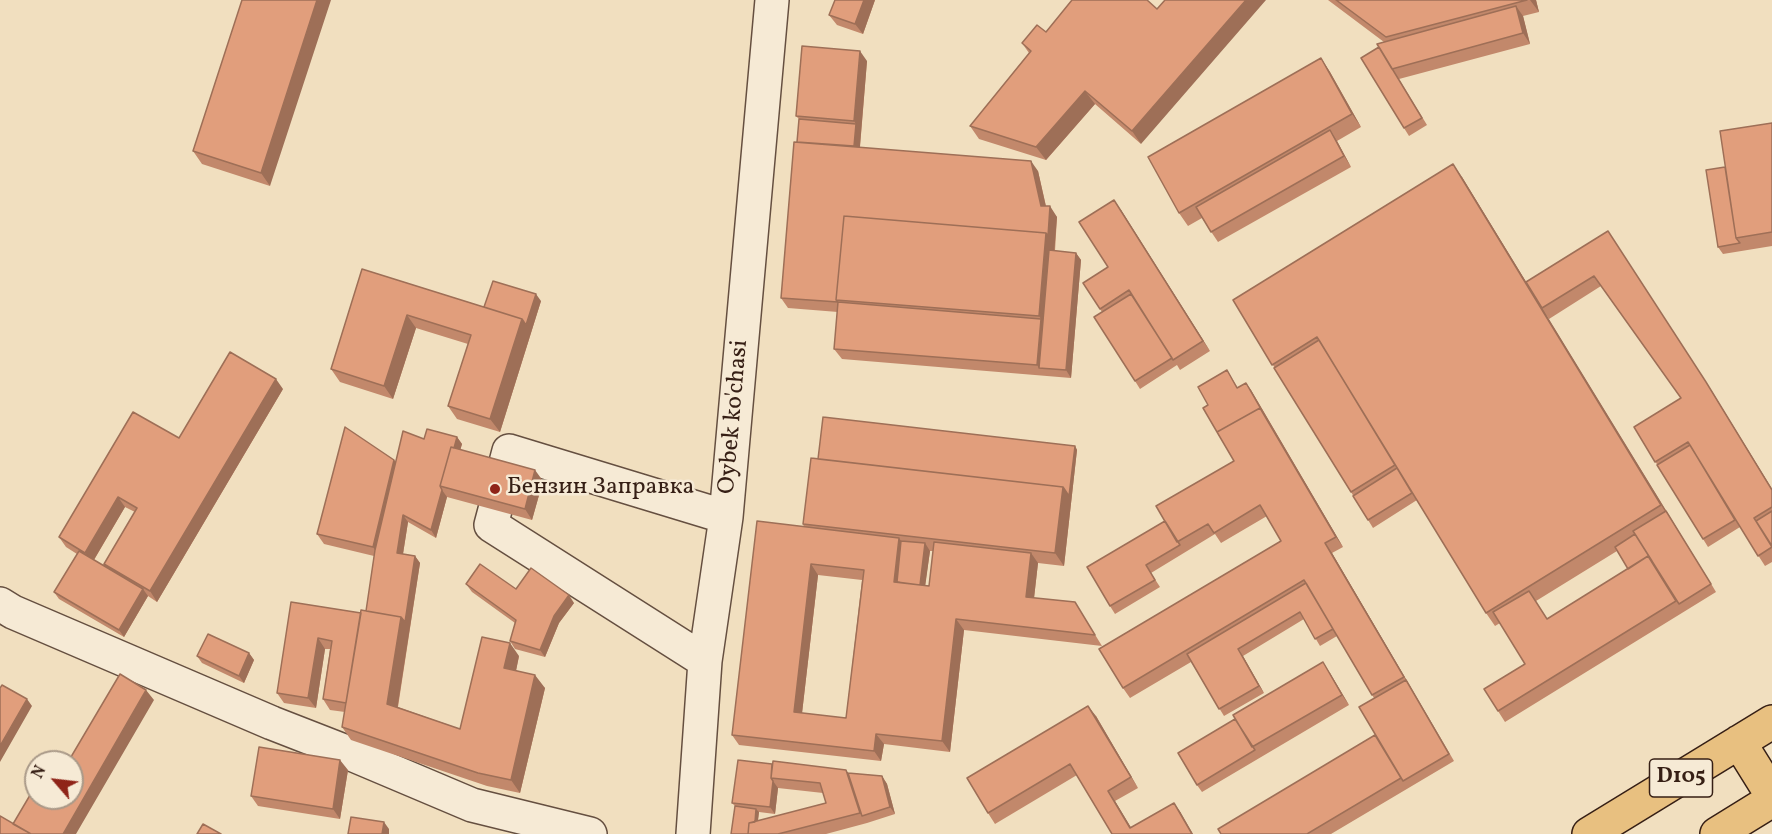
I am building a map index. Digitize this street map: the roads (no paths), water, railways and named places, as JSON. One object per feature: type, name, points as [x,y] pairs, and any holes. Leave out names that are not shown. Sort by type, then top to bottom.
[{"type":"highway","name":"D105","points":[[1589,834],[1772,722]]},
{"type":"highway","points":[[1739,742],[1772,795]]},
{"type":"highway","name":"D105","points":[[1717,834],[1772,800]]},
{"type":"street","name":"Oybek ko'chasi","points":[[693,834],[705,661],[726,517],[772,0]]},
{"type":"street","points":[[504,470],[509,451],[726,517]]},
{"type":"street","points":[[495,510],[491,525],[705,661]]},
{"type":"street","points":[[0,604],[13,612],[272,723],[350,753],[472,805],[590,834]]},
{"type":"place","name":"Бензин Заправка","points":[[495,489]]}]
